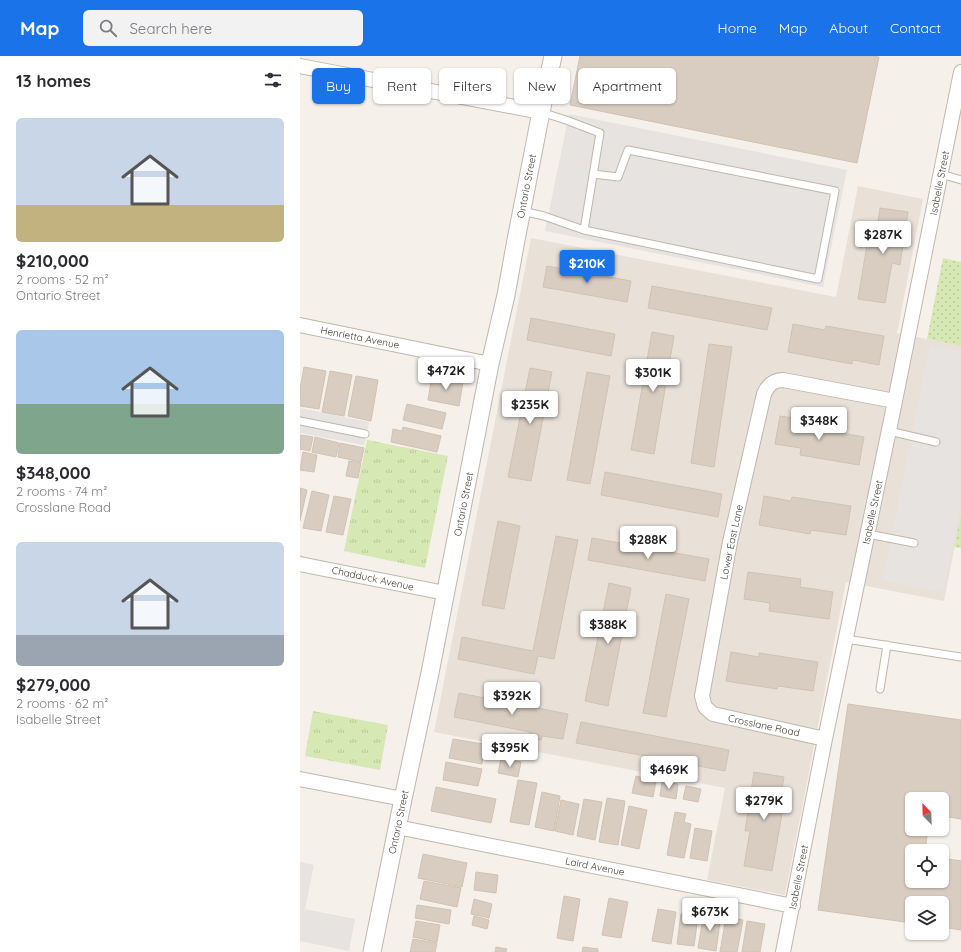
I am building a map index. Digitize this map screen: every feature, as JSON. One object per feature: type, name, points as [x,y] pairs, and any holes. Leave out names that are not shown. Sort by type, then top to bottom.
[{"type":"street","name":"Ontario Street","points":[[372,952],[430,673],[490,364],[506,295],[540,112],[553,56]]},
{"type":"street","points":[[300,66],[540,112]]},
{"type":"street","name":"Isabelle Street","points":[[783,952],[961,72]]},
{"type":"street","name":"Henrietta Avenue","points":[[300,325],[490,364]]},
{"type":"street","name":"Lower East Lane","points":[[705,707],[702,696],[730,542],[764,394],[768,386],[774,381],[783,380],[895,401]]},
{"type":"street","name":"Chadduck Avenue","points":[[300,564],[445,593]]},
{"type":"street","name":"Crosslane Road","points":[[705,707],[713,714],[825,739]]},
{"type":"street","points":[[300,779],[403,799]]},
{"type":"street","name":"Laird Avenue","points":[[397,827],[793,906]]},
{"type":"lane","points":[[540,112],[600,133],[584,230]]},
{"type":"lane","points":[[521,211],[544,216],[584,230],[818,279],[835,191],[628,150],[618,177],[593,174]]},
{"type":"lane","points":[[941,174],[961,180]]},
{"type":"lane","points":[[300,421],[365,434]]},
{"type":"lane","points":[[889,431],[936,442]]},
{"type":"lane","points":[[868,534],[914,543]]},
{"type":"lane","points":[[846,638],[961,657]]},
{"type":"lane","points":[[880,689],[887,645]]},
{"type":"shaded area","points":[[569,114],[847,170],[823,287],[545,231]]},
{"type":"shaded area","points":[[858,186],[923,199],[897,333],[961,346],[961,514],[944,601],[846,582],[785,895],[707,880],[725,788],[434,732],[531,238],[836,297]]},
{"type":"shaded area","points":[[930,345],[961,351],[961,501],[943,592],[883,580]]},
{"type":"shaded area","points":[[300,408],[369,422],[364,445],[300,433]]},
{"type":"shaded area","points":[[300,862],[314,865],[305,909],[355,919],[349,951],[300,941]]},
{"type":"green space","points":[[943,258],[961,262],[961,346],[927,339]]},
{"type":"green space","points":[[367,440],[448,456],[425,568],[344,551]]},
{"type":"green space","points":[[961,514],[961,548],[954,547]]},
{"type":"green space","points":[[313,711],[388,725],[380,770],[305,756]]},
{"type":"building","points":[[580,56],[879,57],[857,163],[570,105]]},
{"type":"building","points":[[880,208],[908,212],[900,265],[892,263],[885,303],[858,299],[869,233],[876,234]]},
{"type":"building","points":[[547,266],[631,281],[627,302],[543,287]]},
{"type":"building","points":[[652,286],[772,308],[767,330],[648,308]]},
{"type":"building","points":[[531,318],[615,334],[611,356],[527,340]]},
{"type":"building","points":[[793,324],[825,330],[826,326],[884,336],[879,365],[853,360],[852,364],[788,352]]},
{"type":"building","points":[[652,332],[674,336],[654,454],[631,450]]},
{"type":"building","points":[[709,344],[732,347],[714,467],[691,463]]},
{"type":"building","points":[[304,367],[326,371],[319,409],[300,406],[300,389]]},
{"type":"building","points":[[530,368],[552,372],[531,481],[508,477]]},
{"type":"building","points":[[330,371],[352,375],[344,416],[322,412]]},
{"type":"building","points":[[587,372],[610,376],[590,484],[567,480]]},
{"type":"building","points":[[356,376],[378,380],[371,421],[348,416]]},
{"type":"building","points":[[432,376],[463,382],[459,406],[428,400]]},
{"type":"building","points":[[407,404],[446,413],[442,429],[403,420]]},
{"type":"building","points":[[780,416],[832,424],[830,431],[864,437],[859,465],[800,455],[801,448],[775,444]]},
{"type":"building","points":[[403,427],[441,436],[437,452],[391,442],[393,429],[402,431]]},
{"type":"building","points":[[300,435],[313,437],[310,451],[300,449]]},
{"type":"building","points":[[315,437],[339,443],[336,457],[312,452]]},
{"type":"building","points":[[340,443],[364,448],[361,462],[338,457]]},
{"type":"building","points":[[303,452],[317,455],[314,472],[300,470]]},
{"type":"building","points":[[349,461],[361,463],[358,478],[346,476]]},
{"type":"building","points":[[605,472],[722,494],[718,517],[601,495]]},
{"type":"building","points":[[300,488],[307,490],[300,521]]},
{"type":"building","points":[[312,491],[329,495],[321,531],[303,528]]},
{"type":"building","points":[[334,496],[351,499],[343,535],[326,532]]},
{"type":"building","points":[[764,496],[791,501],[792,497],[851,506],[846,535],[811,530],[810,534],[759,525]]},
{"type":"building","points":[[498,521],[520,526],[504,609],[482,605]]},
{"type":"building","points":[[556,536],[578,540],[554,659],[538,656],[534,674],[458,659],[462,637],[533,651]]},
{"type":"building","points":[[592,538],[709,559],[705,581],[588,560]]},
{"type":"building","points":[[748,572],[801,579],[800,587],[833,592],[829,619],[769,611],[770,603],[744,599]]},
{"type":"building","points":[[609,583],[631,588],[608,706],[585,701]]},
{"type":"building","points":[[666,594],[689,599],[666,717],[643,713]]},
{"type":"building","points":[[731,652],[759,657],[759,653],[818,662],[813,691],[778,686],[777,689],[726,681]]},
{"type":"building","points":[[459,693],[568,714],[563,739],[542,736],[541,740],[528,737],[530,732],[454,717]]},
{"type":"building","points":[[848,704],[961,720],[961,819],[949,817],[949,792],[905,792],[905,836],[927,836],[926,844],[905,844],[905,888],[949,888],[949,859],[961,861],[961,930],[949,928],[949,896],[905,896],[905,922],[818,910]]},
{"type":"building","points":[[581,722],[729,750],[725,771],[576,743]]},
{"type":"building","points":[[453,739],[495,746],[492,759],[483,757],[482,764],[449,758]]},
{"type":"building","points":[[501,758],[521,762],[518,777],[498,773]]},
{"type":"building","points":[[446,762],[482,769],[478,786],[443,780]]},
{"type":"building","points":[[754,772],[784,777],[778,813],[782,814],[772,871],[744,866],[750,831],[745,831]]},
{"type":"building","points":[[636,776],[656,781],[653,797],[632,793]]},
{"type":"building","points":[[518,780],[537,783],[529,825],[510,822]]},
{"type":"building","points":[[662,781],[678,784],[676,799],[660,796]]},
{"type":"building","points":[[686,786],[701,789],[698,802],[683,799]]},
{"type":"building","points":[[436,787],[496,799],[491,823],[431,811]]},
{"type":"building","points":[[542,792],[560,796],[554,831],[535,827]]},
{"type":"building","points":[[607,798],[625,801],[618,845],[599,842]]},
{"type":"building","points":[[584,799],[602,802],[595,840],[577,836]]},
{"type":"building","points":[[561,800],[579,804],[573,835],[555,831]]},
{"type":"building","points":[[629,806],[647,810],[639,849],[621,845]]},
{"type":"building","points":[[675,812],[686,814],[684,822],[691,824],[684,858],[667,855]]},
{"type":"building","points":[[695,828],[712,831],[707,861],[690,858]]},
{"type":"building","points":[[423,854],[467,863],[462,887],[418,878]]},
{"type":"building","points":[[476,872],[498,875],[496,893],[474,890]]},
{"type":"building","points":[[424,881],[461,888],[457,907],[420,899]]},
{"type":"building","points":[[564,896],[580,899],[573,941],[557,938]]},
{"type":"building","points":[[609,898],[628,902],[621,938],[602,935]]},
{"type":"building","points":[[474,899],[492,904],[489,918],[471,914]]},
{"type":"building","points":[[417,905],[451,910],[449,924],[415,918]]},
{"type":"building","points":[[658,909],[676,912],[671,944],[652,941]]},
{"type":"building","points":[[704,913],[721,915],[716,951],[698,948]]},
{"type":"building","points":[[681,914],[698,916],[694,946],[677,944]]},
{"type":"building","points":[[474,916],[489,920],[487,929],[472,925]]},
{"type":"building","points":[[726,917],[743,920],[737,952],[720,952]]},
{"type":"building","points":[[416,921],[440,925],[437,942],[413,937]]},
{"type":"building","points":[[747,921],[765,924],[760,952],[742,952]]},
{"type":"building","points":[[413,939],[437,943],[435,952],[410,952]]},
{"type":"building","points":[[496,947],[507,949],[506,952],[495,952]]},
{"type":"building","points":[[583,947],[598,949],[598,952],[582,952]]}]
